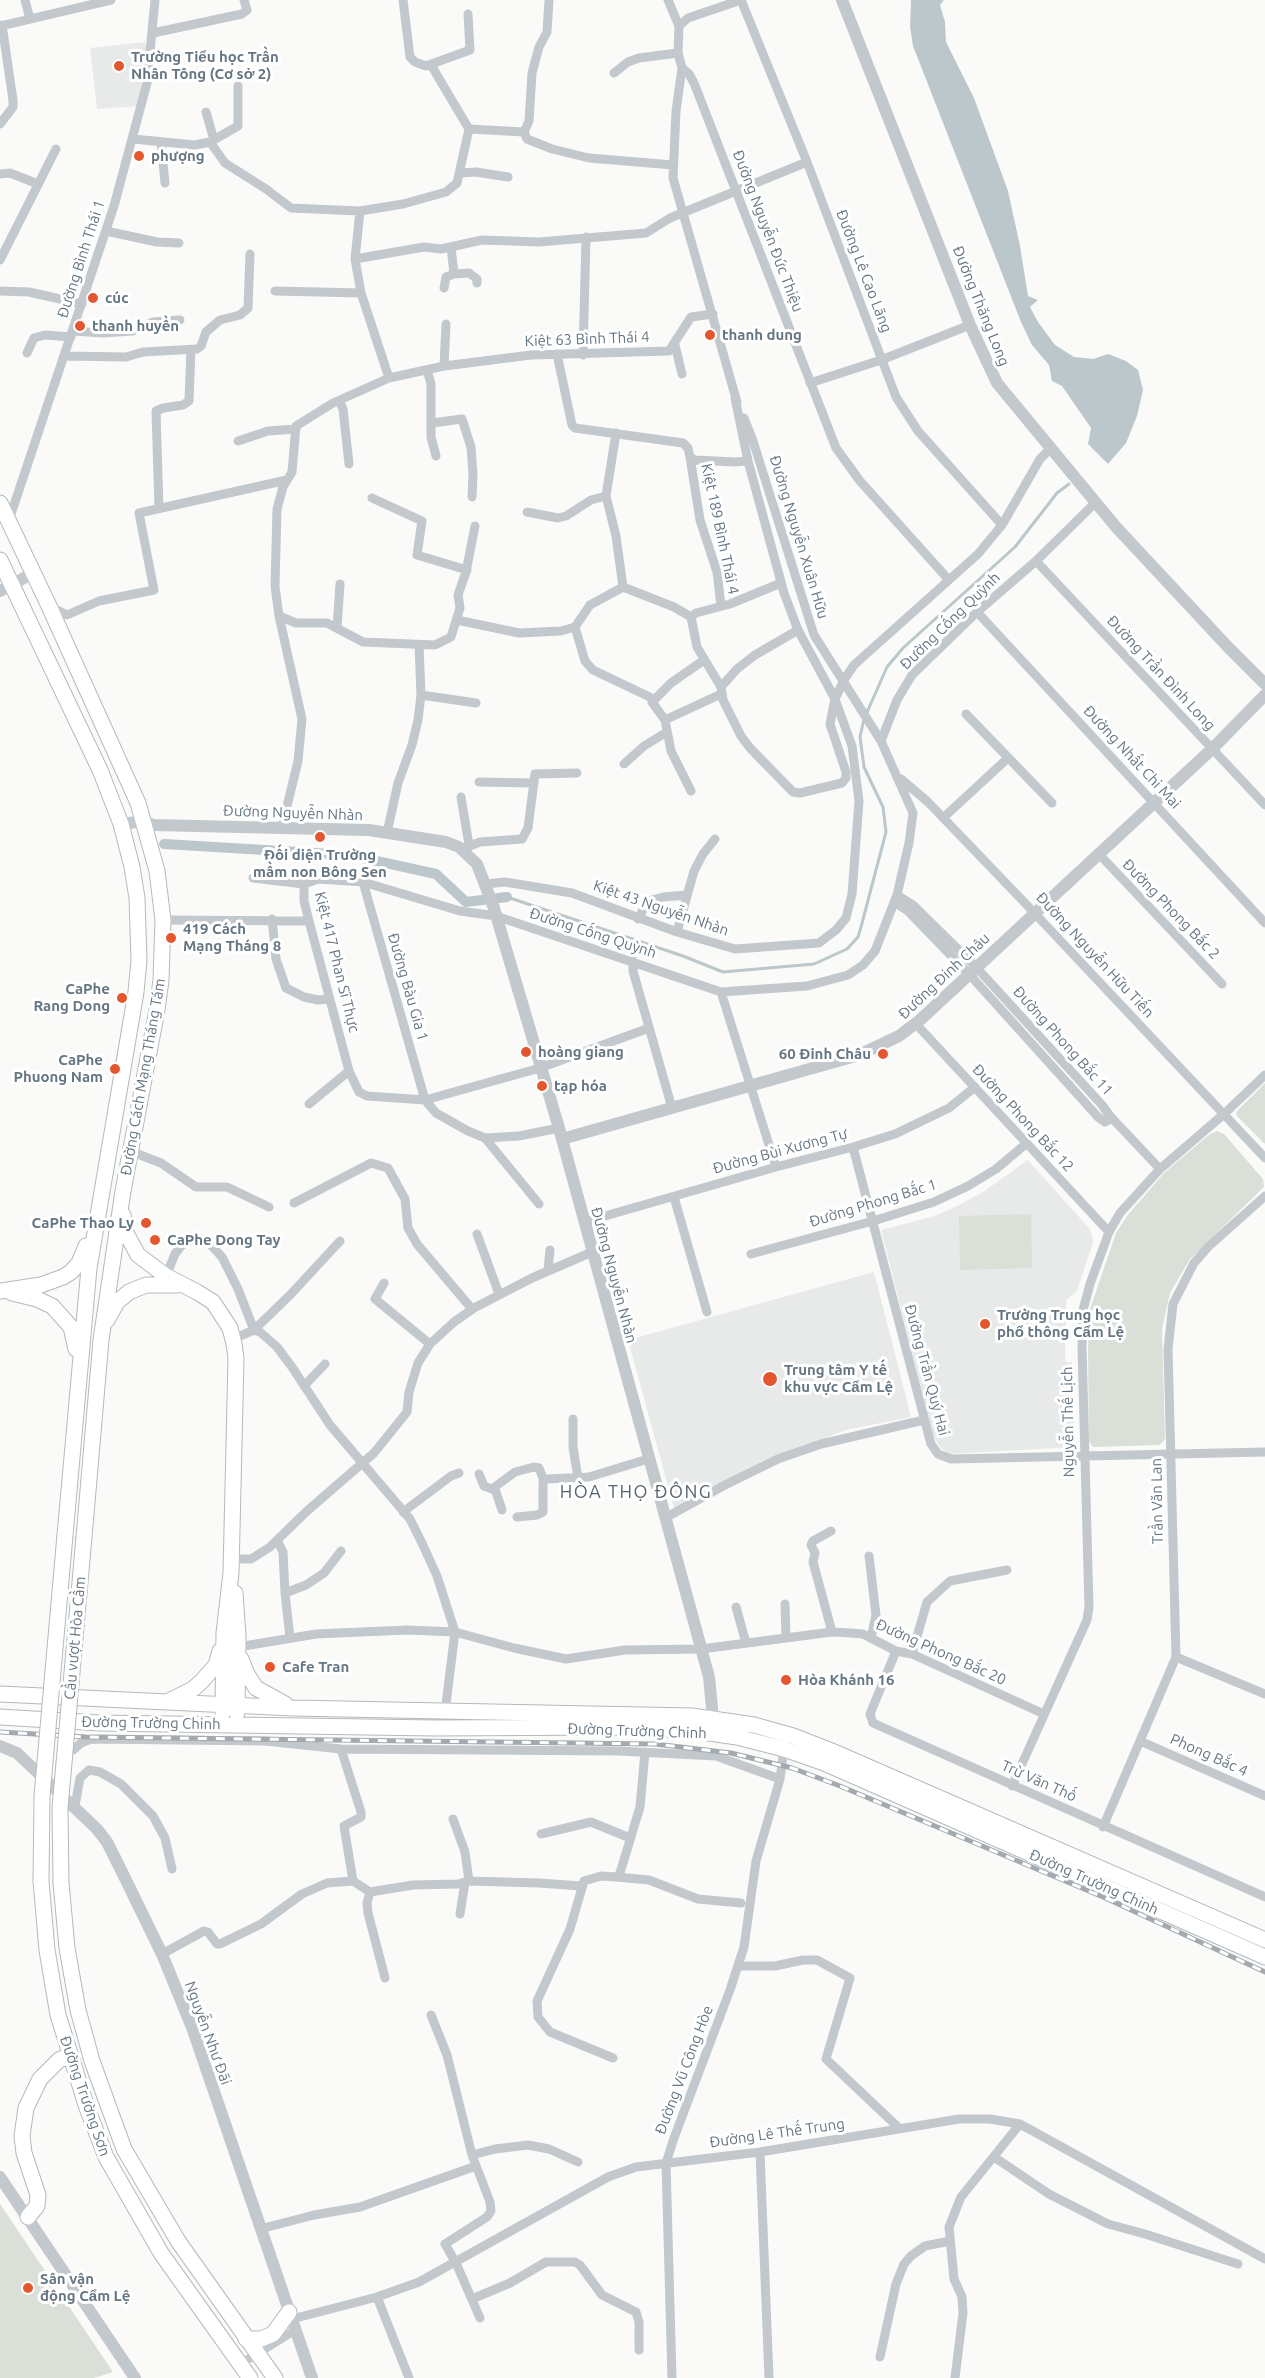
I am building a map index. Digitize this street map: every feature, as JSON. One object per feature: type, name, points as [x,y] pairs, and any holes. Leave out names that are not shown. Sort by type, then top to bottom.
[{"type":"main road","name":"Đường Cách Mạng Tháng Tám","points":[[0,503],[129,780],[144,821],[157,871],[163,920],[161,980],[157,1010],[123,1191],[101,1340],[84,1537]]},
{"type":"main road","name":"Đường Cách Mạng Tháng Tám","points":[[0,560],[5,587],[100,770],[121,824],[132,867],[136,898],[139,960],[136,992],[95,1226],[79,1364],[65,1535]]},
{"type":"main road","points":[[123,1191],[123,1221],[130,1244],[138,1255],[166,1276],[213,1302],[223,1315],[233,1339],[236,1358],[231,1566],[224,1633],[216,1665],[193,1689],[165,1703]]},
{"type":"main road","points":[[79,1364],[75,1339],[62,1315],[52,1306],[37,1299],[0,1291],[54,1282],[71,1272],[79,1263],[95,1226]]},
{"type":"main road","points":[[101,1340],[109,1313],[121,1297],[129,1292],[139,1287],[158,1284],[189,1287]]},
{"type":"main road","name":"Cầu vượt Hòa Cầm","points":[[41,1881],[42,1796],[65,1535]]},
{"type":"main road","name":"Cầu vượt Hòa Cầm","points":[[61,1883],[60,1808],[84,1537]]},
{"type":"main road","points":[[230,1705],[238,1649],[236,1598],[231,1566]]},
{"type":"main road","points":[[224,1633],[230,1725]]},
{"type":"main road","points":[[238,1649],[247,1674],[256,1688],[293,1708]]},
{"type":"main road","name":"Đường Trường Chinh","points":[[7,1692],[165,1703],[293,1708],[611,1713],[713,1718],[754,1725],[793,1736],[839,1754],[1265,1940]]},
{"type":"main road","name":"Đường Trường Chinh","points":[[0,1717],[100,1723],[435,1728],[612,1727],[689,1730],[737,1737],[784,1749],[824,1764],[1265,1957]]},
{"type":"main road","name":"Đường Trường Sơn","points":[[41,1881],[49,1969],[58,2015],[69,2056],[106,2157],[161,2253],[250,2378]]},
{"type":"main road","name":"Đường Trường Sơn","points":[[61,1883],[66,1940],[78,2010],[92,2061],[124,2148],[178,2241],[275,2378]]},
{"type":"main road","points":[[28,2217],[37,2206],[38,2195],[24,2153],[22,2136],[26,2108],[40,2079],[59,2060],[69,2056]]},
{"type":"main road","points":[[246,2339],[273,2334],[292,2320]]},
{"type":"street","points":[[26,0],[30,19]]},
{"type":"street","points":[[0,124],[13,107],[1,26],[111,0]]},
{"type":"street","name":"Đường Bình Thái 1","points":[[9,520],[106,231],[133,139],[147,83],[154,0]]},
{"type":"street","points":[[403,0],[410,57],[415,62],[426,66],[470,50],[468,14]]},
{"type":"street","points":[[549,0],[547,32],[539,47],[532,73],[529,121],[524,132],[527,140],[589,158],[673,165]]},
{"type":"street","points":[[668,0],[679,26],[688,18],[741,0]]},
{"type":"street","name":"Đường Lê Cao Lãng","points":[[741,0],[807,162],[896,398],[909,420],[1002,525]]},
{"type":"street","name":"Đường Thăng Long","points":[[842,0],[970,325],[997,383],[1050,449],[1173,589],[1265,684]]},
{"type":"street","points":[[153,33],[234,16],[245,5]]},
{"type":"street","name":"Đường Nguyễn Xuân Hữu","points":[[679,26],[678,53],[682,68],[676,111],[674,188],[684,212],[713,314],[735,398],[748,461],[781,583],[798,630],[835,699]]},
{"type":"street","points":[[614,73],[628,62],[639,58],[678,53]]},
{"type":"street","points":[[206,112],[212,141],[225,163],[267,189],[291,208],[360,211],[403,204],[446,192],[457,183],[469,129],[431,65]]},
{"type":"street","name":"Đường Nguyễn Đức Thiệu","points":[[682,68],[694,83],[836,448],[846,463],[948,579]]},
{"type":"street","points":[[133,139],[195,145],[212,141],[238,126],[238,86]]},
{"type":"street","points":[[469,129],[524,132]]},
{"type":"street","points":[[161,142],[165,183]]},
{"type":"street","points":[[0,260],[56,149]]},
{"type":"street","points":[[355,260],[424,247],[441,249],[482,240],[539,242],[646,233],[684,212],[807,162]]},
{"type":"street","points":[[460,173],[476,172],[508,177]]},
{"type":"street","points":[[0,174],[10,173],[38,184]]},
{"type":"street","points":[[360,211],[355,260],[361,293],[389,378]]},
{"type":"street","points":[[106,231],[149,240],[179,243]]},
{"type":"street","points":[[584,355],[586,237]]},
{"type":"street","points":[[451,246],[454,274]]},
{"type":"street","points":[[65,356],[126,357],[143,352],[191,350],[201,346],[206,332],[220,320],[240,315],[246,311],[249,304],[250,254]]},
{"type":"street","points":[[444,288],[446,277],[454,274],[469,273],[477,279],[477,283]]},
{"type":"street","points":[[0,291],[28,292],[82,304]]},
{"type":"street","points":[[275,291],[361,293]]},
{"type":"street","points":[[682,374],[675,345],[687,321],[691,317],[713,314]]},
{"type":"street","points":[[27,353],[34,338],[45,335],[133,331],[153,322],[180,320]]},
{"type":"street","points":[[444,366],[446,324]]},
{"type":"street","points":[[810,383],[881,360],[970,325]]},
{"type":"street","name":"Kiệt 63 Bình Thái 4","points":[[296,428],[339,401],[389,378],[444,366],[531,355],[669,351],[675,345]]},
{"type":"street","points":[[159,508],[156,411],[183,405],[189,399],[191,350]]},
{"type":"street","points":[[557,354],[573,427],[683,443],[688,448],[690,458],[748,461]]},
{"type":"street","points":[[427,370],[431,384],[431,437],[435,456]]},
{"type":"street","name":"Đường Nguyễn Xuân Hữu","points":[[735,398],[753,441],[814,635],[881,741]]},
{"type":"street","points":[[339,401],[343,409],[350,464]]},
{"type":"street","points":[[432,423],[462,419],[472,456],[472,497]]},
{"type":"street","points":[[238,441],[268,431],[296,428],[292,472],[277,509],[275,586],[279,616],[302,719],[298,761],[282,827]]},
{"type":"street","points":[[616,433],[606,496],[616,536],[623,586]]},
{"type":"street","points":[[623,586],[674,606],[691,617],[697,647],[746,742],[793,792],[800,794],[842,783],[846,778],[830,724],[835,699],[843,680],[855,665],[978,554],[1002,525],[1040,459],[1050,449]]},
{"type":"street","name":"Kiệt 189 Bình Thái 4","points":[[690,458],[700,520],[717,572],[721,606]]},
{"type":"street","points":[[49,606],[67,615],[99,601],[154,590],[140,513],[287,480]]},
{"type":"street","points":[[527,512],[558,518],[606,496]]},
{"type":"street","points":[[372,498],[422,521],[417,555],[467,570]]},
{"type":"street","name":"Đường Cống Quỳnh","points":[[495,912],[721,992],[807,986],[848,975],[863,965],[875,951],[896,899],[909,843],[913,813],[881,741],[897,700],[912,675],[976,612],[1036,561],[1096,502]]},
{"type":"street","points":[[279,616],[296,623],[327,623],[363,642],[435,645],[451,637],[457,620],[460,608],[458,595],[467,570],[475,526]]},
{"type":"street","name":"Đường Trần Đình Long","points":[[1036,561],[1265,805]]},
{"type":"street","points":[[5,587],[33,573]]},
{"type":"street","points":[[691,617],[696,613],[781,583]]},
{"type":"street","points":[[337,628],[340,584]]},
{"type":"street","points":[[457,620],[519,633],[561,631],[575,627],[590,605],[623,586]]},
{"type":"street","name":"Đường Nhất Chi Mai","points":[[976,612],[1265,923]]},
{"type":"street","points":[[575,627],[585,661],[601,675],[654,699]]},
{"type":"street","points":[[665,720],[721,690],[737,669],[755,655],[798,630]]},
{"type":"street","points":[[387,833],[398,783],[412,745],[418,720],[421,695],[419,645]]},
{"type":"street","points":[[690,791],[671,751],[665,720],[652,705],[654,699],[670,683],[704,660]]},
{"type":"street","points":[[421,695],[476,703]]},
{"type":"street","name":"Đường Đinh Châu","points":[[560,1134],[672,1108],[859,1055],[886,1044],[916,1024],[1212,749],[1265,695]]},
{"type":"street","name":"Kiệt 43 Nguyễn Nhàn","points":[[487,887],[505,882],[572,893],[638,919],[735,949],[819,943],[836,930],[846,918],[852,894],[859,801],[852,746],[835,699]]},
{"type":"street","points":[[966,714],[1052,803]]},
{"type":"street","points":[[624,764],[644,746],[667,732]]},
{"type":"street","points":[[943,818],[1008,758]]},
{"type":"street","points":[[479,782],[577,773]]},
{"type":"street","name":"Đường Nguyễn Hữu Tiến","points":[[898,777],[943,818],[1034,912],[1265,1158]]},
{"type":"street","name":"Đường Nguyễn Nhàn","points":[[121,824],[144,821],[153,825],[282,827],[387,833],[428,838],[465,847],[480,842],[522,839],[528,828],[534,778]]},
{"type":"street","points":[[461,797],[465,847]]},
{"type":"street","points":[[677,932],[693,871],[715,839]]},
{"type":"street","name":"Đường Nguyễn Nhàn","points":[[465,847],[477,864],[487,887],[560,1134],[701,1649],[711,1688],[713,1718]]},
{"type":"street","name":"Đường Phong Bắc 2","points":[[1098,854],[1222,984]]},
{"type":"street","points":[[253,878],[304,884]]},
{"type":"street","name":"Kiệt 417 Phan Sĩ Thực","points":[[424,1100],[367,1096],[359,1092],[349,1071],[329,999],[304,902],[304,884],[318,879],[363,882],[460,912],[495,912]]},
{"type":"street","name":"Đường Bàu Gia 1","points":[[363,882],[424,1100]]},
{"type":"street","points":[[638,919],[648,901],[663,897],[687,896]]},
{"type":"street","name":"Đường Phong Bắc 11","points":[[896,899],[972,971],[1098,1117],[1105,1122],[1110,1116],[1160,1169]]},
{"type":"street","points":[[272,919],[276,959],[286,988],[304,997],[318,1000],[329,999]]},
{"type":"street","points":[[163,920],[309,921]]},
{"type":"street","points":[[633,961],[633,971],[672,1108]]},
{"type":"street","points":[[721,992],[776,1167]]},
{"type":"street","name":"Đường Phong Bắc 12","points":[[916,1024],[1109,1232]]},
{"type":"street","points":[[560,1134],[485,1138],[436,1113],[424,1100],[540,1068],[649,1028]]},
{"type":"street","points":[[309,1104],[349,1071]]},
{"type":"street","name":"Nguyễn Thế Lịch","points":[[1012,1786],[1084,1630],[1088,1613],[1083,1455],[1083,1310],[1109,1232],[1120,1214],[1160,1169],[1265,1075]]},
{"type":"street","name":"Đường Bùi Xương Tự","points":[[584,1222],[895,1134],[949,1108],[975,1087]]},
{"type":"street","points":[[485,1138],[539,1204]]},
{"type":"street","name":"Đường Phong Bắc 1","points":[[751,1254],[934,1202],[996,1170],[1027,1143]]},
{"type":"street","name":"Đường Trần Quý Hai","points":[[854,1147],[924,1419],[931,1444],[938,1454],[945,1459],[1265,1452]]},
{"type":"street","points":[[130,1151],[161,1162],[196,1187],[227,1187],[269,1207]]},
{"type":"street","points":[[294,1203],[372,1163],[388,1168],[405,1199],[408,1228],[417,1244],[473,1308]]},
{"type":"street","name":"Trần Văn Lan","points":[[1103,1827],[1176,1657],[1168,1349],[1173,1304],[1194,1263],[1208,1247],[1265,1196]]},
{"type":"street","points":[[674,1197],[707,1312]]},
{"type":"street","points":[[477,1234],[499,1294]]},
{"type":"street","points":[[166,1276],[181,1246],[194,1238],[206,1240],[222,1257],[254,1330],[260,1332],[277,1347],[330,1425],[403,1512],[422,1543],[437,1576],[455,1632],[445,1712]]},
{"type":"street","points":[[233,1339],[254,1330],[340,1241]]},
{"type":"street","points":[[548,1270],[550,1251]]},
{"type":"street","points":[[231,1566],[251,1559],[277,1540],[362,1464],[407,1412],[409,1392],[418,1363],[430,1344],[473,1308],[548,1270],[592,1252]]},
{"type":"street","points":[[384,1283],[375,1299],[430,1344]]},
{"type":"street","points":[[304,1386],[325,1364]]},
{"type":"street","points":[[573,1419],[573,1448],[579,1478]]},
{"type":"street","points":[[665,1518],[778,1459],[830,1442],[924,1419]]},
{"type":"street","points":[[544,1481],[598,1475],[648,1459]]},
{"type":"street","points":[[495,1489],[515,1472],[534,1467],[539,1468],[544,1481],[543,1512],[517,1518]]},
{"type":"street","points":[[403,1512],[451,1476],[459,1473]]},
{"type":"street","points":[[479,1474],[484,1486],[495,1489]]},
{"type":"street","points":[[495,1489],[502,1510]]},
{"type":"street","points":[[831,1532],[813,1540],[811,1545],[815,1553],[813,1562],[832,1632]]},
{"type":"street","points":[[277,1540],[283,1552],[290,1638]]},
{"type":"street","points":[[285,1593],[306,1585],[324,1573],[341,1551]]},
{"type":"street","points":[[869,1557],[876,1615],[871,1638]]},
{"type":"street","points":[[912,1654],[927,1602],[950,1581],[1007,1570]]},
{"type":"street","points":[[785,1604],[786,1638]]},
{"type":"street","points":[[736,1607],[747,1643]]},
{"type":"street","name":"Đường Phong Bắc 20","points":[[238,1649],[290,1638],[371,1630],[455,1632],[566,1659],[625,1650],[701,1649],[832,1632],[863,1634],[896,1651],[912,1654],[1044,1714]]},
{"type":"street","name":"Trừ Văn Thố","points":[[896,1651],[870,1714],[873,1723],[1265,1897]]},
{"type":"street","points":[[1176,1657],[1265,1694]]},
{"type":"street","points":[[73,1750],[81,1743],[91,1739],[266,1742],[341,1749],[645,1752],[716,1756],[780,1779]]},
{"type":"street","name":"Phong Bắc 4","points":[[1140,1741],[1265,1796]]},
{"type":"street","name":"Nguyễn Như Đãi","points":[[0,1746],[17,1753],[75,1806],[107,1842],[162,1954],[193,2030],[312,2378]]},
{"type":"street","points":[[341,1749],[361,1812],[361,1817],[344,1826],[353,1881]]},
{"type":"street","name":"Đường Vũ Công Hòe","points":[[672,2378],[666,2163],[744,1947],[759,1850],[780,1779],[784,1749]]},
{"type":"street","points":[[617,1877],[640,1807],[645,1752]]},
{"type":"street","points":[[75,1806],[80,1778],[89,1770],[100,1772],[121,1784],[153,1816],[165,1838],[172,1869]]},
{"type":"street","points":[[453,1819],[465,1852],[467,1882],[460,1914]]},
{"type":"street","points":[[541,1834],[591,1822],[630,1838]]},
{"type":"street","points":[[613,2058],[550,2032],[542,2023],[537,2010],[541,1991],[570,1929],[584,1881],[592,1878],[617,1877],[649,1880],[698,1899],[741,1903]]},
{"type":"street","points":[[162,1954],[204,1931],[208,1932],[217,1944],[220,1944],[261,1924],[316,1887],[327,1883],[353,1881],[369,1892],[413,1885],[467,1882],[539,1882],[581,1886]]},
{"type":"street","points":[[369,1892],[368,1913],[385,1978]]},
{"type":"street","points":[[738,1966],[775,1966],[803,1960],[817,1960],[850,1978],[826,2059],[900,2129]]},
{"type":"street","points":[[431,2014],[447,2055],[472,2155],[490,2202],[487,2217],[445,2244],[456,2263],[480,2318]]},
{"type":"street","name":"Đường Lê Thế Trung","points":[[239,2365],[257,2354],[292,2320],[377,2297],[419,2282],[608,2177],[636,2168],[666,2163],[760,2152],[959,2119],[990,2119],[1020,2124],[1265,2259]]},
{"type":"street","points":[[956,2378],[963,2313],[962,2297],[954,2279],[949,2227],[961,2197],[1020,2124]]},
{"type":"street","points":[[472,2155],[507,2147],[540,2146],[578,2162]]},
{"type":"street","points":[[760,2152],[769,2378]]},
{"type":"street","points":[[994,2157],[1048,2194],[1108,2224],[1238,2264]]},
{"type":"street","points":[[260,2229],[326,2212],[360,2207],[476,2166]]},
{"type":"street","points":[[0,2177],[135,2378]]},
{"type":"street","points":[[880,2357],[896,2284],[904,2264],[925,2246],[950,2241]]},
{"type":"street","points":[[472,2299],[510,2283],[543,2263],[575,2262],[586,2271],[602,2295],[636,2312],[639,2322],[639,2350]]},
{"type":"street","points":[[377,2297],[409,2378]]},
{"type":"shaded area","points":[[911,0],[944,0],[940,5],[945,22],[946,42],[974,98],[1008,191],[1028,296],[1038,300],[1030,307],[1038,322],[1055,345],[1074,357],[1093,359],[1108,354],[1126,361],[1138,370],[1143,390],[1137,416],[1126,443],[1108,464],[1088,444],[1091,428],[1062,386],[1052,381],[1049,365],[1032,345],[1021,322],[913,46],[910,27]]},
{"type":"shaded area","name":"Trường Tiểu học Trần Nhân Tông (Cơ sở 2)","points":[[145,42],[148,55],[140,106],[97,109],[90,48]]},
{"type":"shaded area","points":[[1265,1083],[1265,1144],[1237,1116],[1236,1112]]},
{"type":"shaded area","points":[[1217,1131],[1224,1134],[1263,1179],[1264,1187],[1190,1259],[1170,1293],[1162,1329],[1165,1438],[1163,1442],[1159,1445],[1093,1447],[1089,1442],[1090,1309],[1116,1233],[1127,1216],[1164,1173],[1210,1134]]},
{"type":"shaded area","name":"Trường Trung học phổ thông Cẩm Lệ","points":[[1028,1160],[1088,1227],[1092,1235],[1093,1243],[1077,1291],[1066,1300],[1065,1362],[1072,1362],[1075,1447],[948,1454],[940,1447],[933,1435],[881,1230],[935,1216],[959,1205],[983,1192]]},
{"type":"shaded area","points":[[1031,1214],[1032,1268],[960,1270],[959,1216]]},
{"type":"shaded area","name":"Trung tâm Y tế khu vực Cẩm Lệ","points":[[874,1272],[911,1417],[846,1430],[789,1452],[674,1508],[628,1340]]},
{"type":"shaded area","name":"Sân vận động Cẩm Lệ","points":[[0,2204],[113,2372],[94,2378],[0,2378]]},
{"type":"waterway","points":[[507,897],[683,956],[723,972],[814,964],[847,949],[858,937],[886,832],[883,807],[864,767],[860,737],[864,719],[887,667],[903,648],[1015,547],[1057,493],[1069,484]]},
{"type":"waterway","points":[[164,844],[349,855],[436,874],[466,902],[507,897]]},
{"type":"railway","points":[[0,1732],[86,1737],[655,1744],[731,1753],[792,1768],[840,1786],[1103,1897],[1265,1972]]},
{"type":"place","name":"Trường Tiểu học Trần Nhân Tông (Cơ sở 2)","points":[[119,66]]},
{"type":"place","name":"phượng","points":[[139,156]]},
{"type":"place","name":"cúc","points":[[93,298]]},
{"type":"place","name":"thanh huyền","points":[[80,326]]},
{"type":"place","name":"thanh dung","points":[[710,335]]},
{"type":"place","name":"Đối diện Trường mầm non Bông Sen","points":[[320,837]]},
{"type":"place","name":"419 Cách Mạng Tháng 8","points":[[171,938]]},
{"type":"place","name":"CaPhe Rang Dong","points":[[122,998]]},
{"type":"place","name":"hoàng giang","points":[[526,1052]]},
{"type":"place","name":"60 Đinh Châu","points":[[883,1054]]},
{"type":"place","name":"CaPhe Phuong Nam","points":[[115,1069]]},
{"type":"place","name":"tạp hóa","points":[[542,1086]]},
{"type":"place","name":"CaPhe Thao Ly","points":[[146,1223]]},
{"type":"place","name":"CaPhe Dong Tay","points":[[155,1240]]},
{"type":"place","name":"Trường Trung học phổ thông Cẩm Lệ","points":[[985,1324]]},
{"type":"place","name":"Trung tâm Y tế khu vực Cẩm Lệ","points":[[770,1379]]},
{"type":"place","name":"Cafe Tran","points":[[270,1667]]},
{"type":"place","name":"Hòa Khánh 16","points":[[786,1680]]},
{"type":"place","name":"Sân vận động Cẩm Lệ","points":[[28,2288]]},
{"type":"district","name":"HÒA THỌ ĐÔNG","points":[[636,1492]]}]
